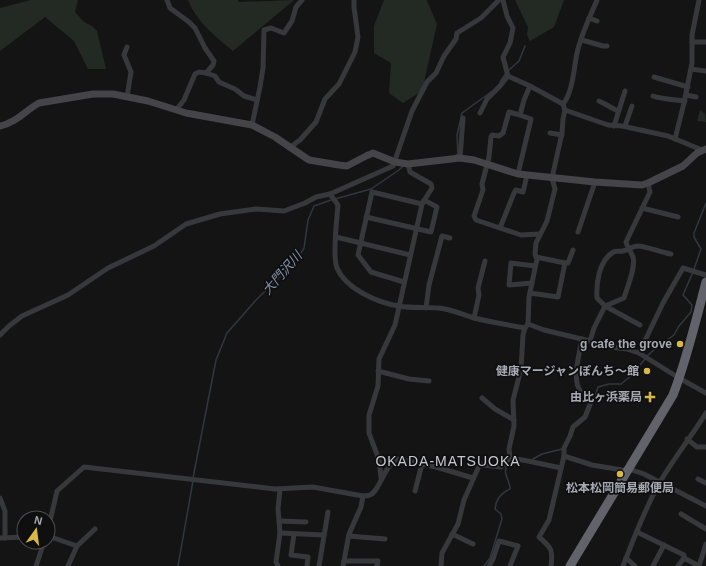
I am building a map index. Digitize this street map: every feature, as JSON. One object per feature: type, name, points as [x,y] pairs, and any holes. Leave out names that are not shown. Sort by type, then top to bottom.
[{"type":"highway","points":[[570,566],[673,395],[703,305],[706,282]]},
{"type":"street","points":[[167,0],[170,8],[195,28],[205,48],[212,56],[214,61],[206,73]]},
{"type":"street","points":[[252,125],[263,68],[264,30],[271,28],[284,33],[292,21],[296,7],[302,0]]},
{"type":"street","points":[[289,148],[300,140],[316,122],[325,99],[339,84],[355,52],[358,37],[354,0]]},
{"type":"street","points":[[0,336],[9,326],[22,316],[68,295],[108,268],[154,246],[186,224],[220,214],[256,209],[284,211],[316,197],[333,198],[393,166],[412,110],[418,97],[427,82],[436,73],[444,56],[456,39],[457,33],[482,18],[500,0]]},
{"type":"street","points":[[503,0],[507,16],[513,28],[510,43],[503,58],[508,76]]},
{"type":"street","points":[[563,104],[569,92],[576,68],[577,53],[597,0]]},
{"type":"street","points":[[675,139],[691,70],[693,28],[699,0]]},
{"type":"street","points":[[590,18],[597,21]]},
{"type":"street","points":[[582,40],[607,46]]},
{"type":"street","points":[[692,42],[706,42]]},
{"type":"street","points":[[127,47],[124,55],[131,72],[127,97]]},
{"type":"street","points":[[691,70],[706,71]]},
{"type":"street","points":[[176,110],[184,100],[195,74],[199,72],[215,76],[219,82],[235,89],[244,96],[257,100]]},
{"type":"street","points":[[508,76],[563,104],[565,110],[562,119],[562,135],[552,178],[555,189],[547,221],[536,243],[536,257],[530,293],[527,326],[523,335],[521,369],[513,400],[514,426],[509,449],[510,458]]},
{"type":"street","points":[[480,113],[487,99],[508,76]]},
{"type":"street","points":[[654,77],[688,87]]},
{"type":"street","points":[[520,115],[530,86]]},
{"type":"street","points":[[614,126],[624,91]]},
{"type":"street","points":[[0,126],[11,123],[32,107],[46,101],[93,94],[113,94],[148,100],[176,110],[252,125],[269,134],[309,160],[347,166],[373,153],[395,162],[408,164],[460,158],[474,160],[518,174],[634,185],[648,183],[684,166],[704,149]]},
{"type":"street","points":[[686,94],[696,97]]},
{"type":"street","points":[[654,96],[658,98],[662,97],[685,101]]},
{"type":"street","points":[[599,101],[606,103],[609,107],[618,111]]},
{"type":"street","points":[[625,126],[632,106]]},
{"type":"street","points":[[565,110],[608,125],[625,126],[675,139],[704,149]]},
{"type":"street","points":[[518,174],[531,119],[509,112],[503,133],[499,136],[492,134],[482,184],[483,190],[474,216],[476,220],[521,235],[540,234]]},
{"type":"street","points":[[460,158],[463,118]]},
{"type":"street","points":[[550,133],[562,135]]},
{"type":"street","points":[[381,478],[379,460],[369,433],[369,415],[378,386],[379,359],[393,330],[423,202],[432,188],[431,184],[410,172],[408,164]]},
{"type":"street","points":[[500,228],[514,193],[516,190],[523,192],[527,175]]},
{"type":"street","points":[[578,232],[595,182]]},
{"type":"street","points":[[590,341],[594,328],[605,306],[624,298],[634,260],[628,250],[626,242],[650,192],[648,183]]},
{"type":"street","points":[[366,217],[431,232],[437,207],[423,202],[372,192],[366,217],[360,242],[358,255],[371,272],[404,282]]},
{"type":"street","points":[[333,198],[338,205],[335,256],[336,266],[344,279],[366,296],[399,306],[444,308],[474,318],[527,326],[590,341],[604,346],[639,352],[679,378],[706,393]]},
{"type":"street","points":[[642,208],[678,217]]},
{"type":"street","points":[[336,236],[410,255]]},
{"type":"street","points":[[426,308],[429,285],[442,236],[450,238]]},
{"type":"street","points":[[640,325],[605,306],[597,298],[598,279],[604,261],[613,251],[628,250],[638,246],[671,254]]},
{"type":"street","points":[[536,257],[568,263],[573,250]]},
{"type":"street","points":[[474,318],[479,294],[478,288],[485,262]]},
{"type":"street","points":[[530,293],[558,297],[565,262]]},
{"type":"street","points":[[532,284],[509,285],[511,263],[535,266]]},
{"type":"street","points":[[639,352],[663,303],[683,268],[706,275]]},
{"type":"street","points":[[551,566],[552,552],[550,545],[539,537],[548,520],[564,451],[574,424],[585,417],[593,397],[582,392],[578,386],[576,372],[582,339]]},
{"type":"street","points":[[378,371],[408,379],[429,381]]},
{"type":"street","points":[[482,398],[495,409],[514,420]]},
{"type":"street","points":[[623,566],[648,503],[687,439],[695,431],[706,413]]},
{"type":"street","points":[[687,439],[696,447],[706,447]]},
{"type":"street","points":[[564,451],[597,466],[628,470],[644,474],[706,506]]},
{"type":"street","points":[[510,458],[561,468]]},
{"type":"street","points":[[442,566],[442,553],[458,524],[464,500],[479,466],[501,467],[510,458]]},
{"type":"street","points":[[53,510],[57,491],[84,468],[280,489],[314,487],[363,496],[370,495],[375,491],[381,478],[394,460],[398,459],[436,467],[473,478]]},
{"type":"street","points":[[415,491],[422,464]]},
{"type":"street","points":[[698,479],[706,483]]},
{"type":"street","points":[[278,566],[276,562],[280,533],[278,509],[280,489]]},
{"type":"street","points":[[363,496],[361,507],[349,536],[343,563],[378,561],[377,566]]},
{"type":"street","points":[[0,498],[5,511],[3,538],[16,537]]},
{"type":"street","points":[[320,566],[328,512]]},
{"type":"street","points":[[681,514],[706,529]]},
{"type":"street","points":[[280,521],[306,522]]},
{"type":"street","points":[[68,566],[77,546],[95,529]]},
{"type":"street","points":[[637,532],[684,555],[684,558],[699,566],[706,545]]},
{"type":"street","points":[[280,533],[324,535]]},
{"type":"street","points":[[294,534],[291,554],[308,557],[307,566]]},
{"type":"street","points":[[452,534],[472,544]]},
{"type":"street","points":[[349,536],[385,539]]},
{"type":"street","points":[[56,539],[77,546]]},
{"type":"street","points":[[489,566],[499,541],[518,546],[510,566]]},
{"type":"street","points":[[653,566],[664,545]]},
{"type":"street","points":[[36,566],[41,550]]},
{"type":"street","points":[[626,558],[635,566]]},
{"type":"street","points":[[678,566],[684,558]]},
{"type":"shaded area","points":[[31,0],[78,0],[75,12],[84,22],[92,26],[97,31],[106,69],[88,69],[74,41],[45,17],[0,51],[0,8]]},
{"type":"shaded area","points":[[188,0],[238,0],[238,2],[294,0],[233,51],[201,22]]},
{"type":"shaded area","points":[[384,0],[427,0],[437,24],[422,91],[403,103],[389,93],[391,63],[374,53],[374,26]]},
{"type":"shaded area","points":[[515,0],[564,0],[554,27],[530,41],[527,35],[528,27]]},
{"type":"shaded area","points":[[700,110],[705,114],[706,122],[697,121]]},
{"type":"waterway","name":"大門沢川","points":[[509,70],[519,61],[525,46]]},
{"type":"waterway","name":"大門沢川","points":[[500,82],[506,73]]},
{"type":"waterway","name":"大門沢川","points":[[456,155],[458,155],[457,135],[462,113],[491,92]]},
{"type":"waterway","name":"大門沢川","points":[[335,199],[371,189],[404,165]]},
{"type":"waterway","name":"大門沢川","points":[[193,478],[216,360],[227,333],[256,300],[296,261],[304,248],[308,220],[314,206],[331,200]]},
{"type":"waterway","points":[[694,269],[701,249],[694,237],[694,233],[706,203]]},
{"type":"waterway","points":[[647,356],[674,335],[679,326],[691,312],[692,305],[683,295],[693,272]]},
{"type":"waterway","points":[[595,396],[598,387],[609,384],[621,384],[632,375],[645,359]]},
{"type":"waterway","points":[[533,459],[542,454],[562,449]]},
{"type":"waterway","points":[[484,566],[490,558],[502,519],[501,514],[495,509],[496,502],[504,492],[510,489],[506,473],[507,464]]},
{"type":"waterway","name":"大門沢川","points":[[178,566],[193,481]]},
{"type":"place","name":"g cafe the grove","points":[[680,344]]},
{"type":"place","name":"健康マージャンぽんち～館","points":[[647,371]]},
{"type":"place","name":"由比ヶ浜薬局","points":[[650,397]]},
{"type":"place","name":"松本松岡簡易郵便局","points":[[620,474]]},
{"type":"district","name":"OKADA-MATSUOKA","points":[[448,461]]}]
